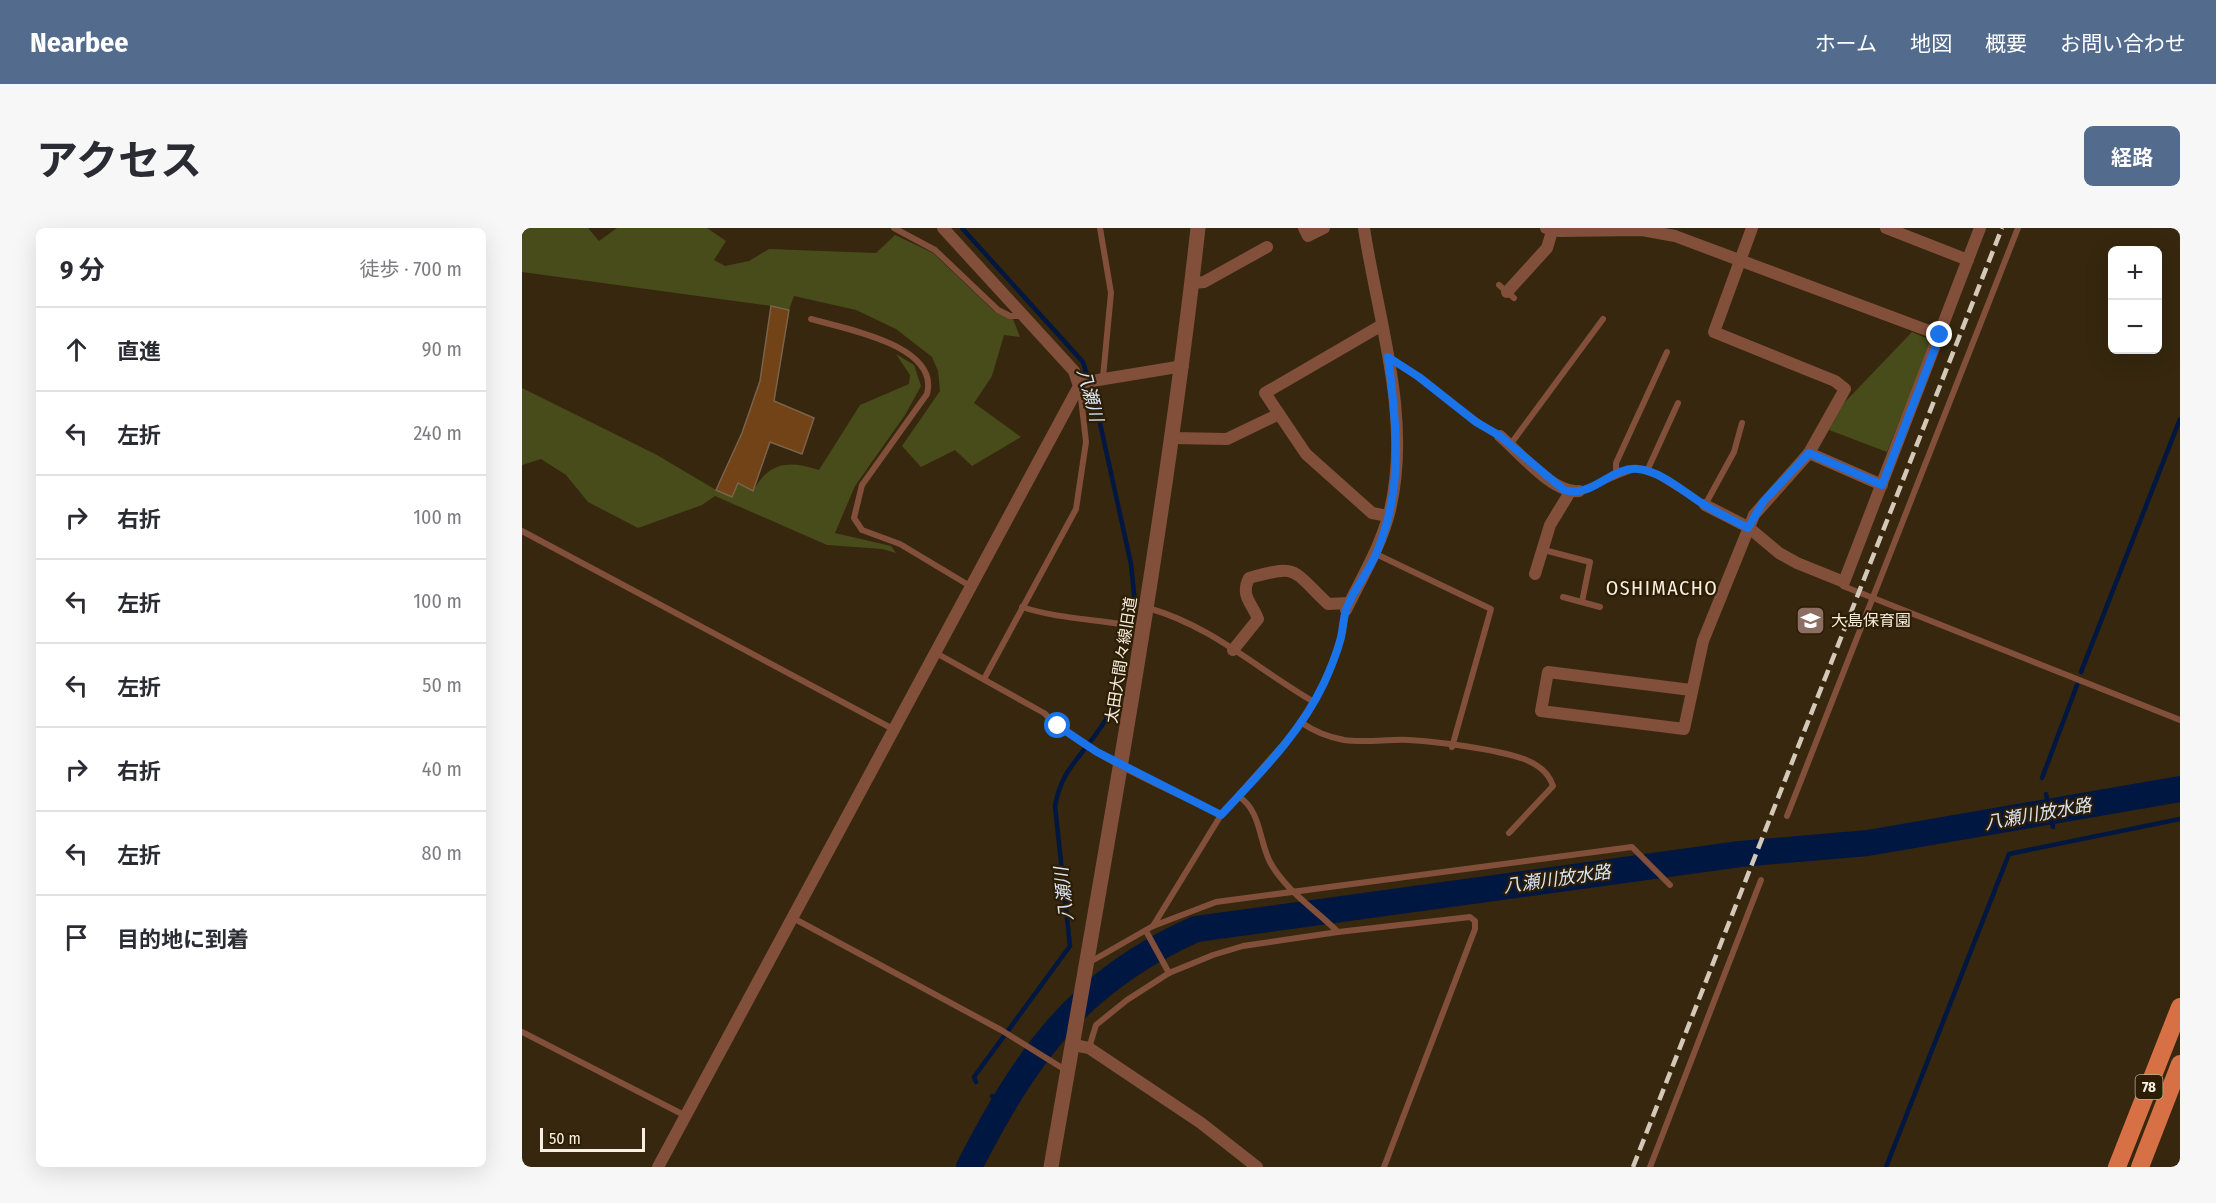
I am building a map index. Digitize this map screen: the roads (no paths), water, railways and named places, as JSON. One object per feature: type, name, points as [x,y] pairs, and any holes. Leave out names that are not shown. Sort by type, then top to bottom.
[{"type":"main road","name":"78","points":[[2117,1167],[2180,1007]]},
{"type":"main road","name":"78","points":[[2140,1167],[2180,1064]]},
{"type":"street","points":[[944,228],[1074,371],[1080,385]]},
{"type":"street","name":"太田大間々線旧道","points":[[1051,1167],[1068,1071],[1080,1041],[1088,967],[1148,608],[1183,366],[1198,228]]},
{"type":"street","points":[[1304,228],[1308,237],[1324,228]]},
{"type":"street","points":[[1233,650],[1258,619],[1245,596],[1244,588],[1249,578],[1283,569],[1293,570],[1328,604],[1348,607],[1376,554],[1388,516],[1397,469],[1395,416],[1388,357],[1364,228]]},
{"type":"street","points":[[1692,690],[1548,672],[1541,711],[1684,729],[1703,641],[1748,528],[1763,502],[1809,453],[1845,389],[1842,384],[1714,332],[1752,228]]},
{"type":"street","points":[[1886,228],[1968,260]]},
{"type":"street","points":[[1705,506],[1748,528],[1797,564],[1844,582],[1980,228]]},
{"type":"street","points":[[1506,292],[1547,248],[1550,229],[1657,232],[1739,259],[1940,335]]},
{"type":"street","points":[[1192,284],[1204,282],[1267,247]]},
{"type":"street","points":[[1382,326],[1265,393],[1306,454],[1372,513],[1388,516]]},
{"type":"street","points":[[658,1167],[1080,385],[1100,378],[1183,366]]},
{"type":"street","points":[[1173,438],[1227,439],[1279,414]]},
{"type":"street","points":[[1500,436],[1556,485],[1574,491],[1551,525],[1535,574]]},
{"type":"street","points":[[1809,453],[1882,485]]},
{"type":"street","points":[[1080,1041],[1201,1123],[1257,1167]]},
{"type":"lane","points":[[894,228],[935,250],[998,310],[1010,316],[1025,316]]},
{"type":"lane","points":[[1100,228],[1112,293],[1100,378]]},
{"type":"lane","points":[[1786,816],[2018,228]]},
{"type":"lane","points":[[812,319],[888,342],[922,365],[929,385],[927,394],[862,485],[854,518],[862,530],[900,544],[970,586]]},
{"type":"lane","points":[[1510,445],[1603,319]]},
{"type":"lane","points":[[1616,474],[1616,463],[1667,352]]},
{"type":"lane","points":[[1388,357],[1419,377],[1468,416],[1500,436]]},
{"type":"lane","points":[[984,679],[1076,509],[1086,442],[1080,385]]},
{"type":"lane","points":[[1647,471],[1678,403]]},
{"type":"lane","points":[[1574,491],[1593,487],[1616,474],[1636,468],[1647,471],[1705,506],[1734,452],[1743,423]]},
{"type":"lane","points":[[522,531],[893,729]]},
{"type":"lane","points":[[1544,550],[1590,562],[1582,602]]},
{"type":"lane","points":[[1376,554],[1491,609],[1452,747]]},
{"type":"lane","points":[[1843,586],[2180,720]]},
{"type":"lane","points":[[1563,597],[1600,607]]},
{"type":"lane","points":[[1022,607],[1062,618],[1120,623],[1144,628]]},
{"type":"lane","points":[[1088,967],[1147,933],[1221,815],[1302,723],[1314,702],[1341,640],[1348,607]]},
{"type":"lane","points":[[1148,608],[1176,616],[1201,627],[1314,702]]},
{"type":"lane","points":[[936,653],[1044,713],[1078,741],[1221,815]]},
{"type":"lane","points":[[1302,723],[1318,734],[1343,740],[1411,740],[1523,759],[1546,773],[1553,786],[1509,833]]},
{"type":"lane","points":[[1238,796],[1245,800],[1256,819],[1271,864],[1296,893],[1336,930]]},
{"type":"lane","points":[[1153,926],[1216,902],[1632,847],[1670,885]]},
{"type":"lane","points":[[1650,1167],[1761,880]]},
{"type":"lane","points":[[1080,1041],[1105,1017],[1167,970],[1243,946],[1336,930],[1470,917],[1475,921],[1475,929],[1384,1167]]},
{"type":"lane","points":[[793,918],[1014,1037],[1068,1071]]},
{"type":"lane","points":[[1147,933],[1167,970]]},
{"type":"lane","points":[[522,1032],[686,1116]]},
{"type":"waterway","name":"八瀬川","points":[[962,228],[1083,362],[1096,405],[1131,564],[1135,604]]},
{"type":"waterway","points":[[2081,672],[2180,419]]},
{"type":"waterway","points":[[2042,778],[2077,685]]},
{"type":"waterway","name":"八瀬川","points":[[976,1082],[974,1077],[1070,946],[1055,806],[1066,775],[1122,695]]},
{"type":"waterway","name":"八瀬川放水路","points":[[969,1167],[1012,1090],[1060,1026],[1087,998],[1119,973],[1155,950],[1196,929],[1740,854],[1868,843],[2180,789]]},
{"type":"waterway","name":"八瀬川放水路","points":[[2046,794],[2053,827]]},
{"type":"waterway","points":[[1886,1167],[2009,854],[2180,819]]},
{"type":"waterway","name":"八瀬川","points":[[992,1096],[1002,1104]]},
{"type":"railway","points":[[1633,1167],[2002,228]]},
{"type":"place","name":"大島保育園","points":[[1810,620]]},
{"type":"district","name":"OSHIMACHO","points":[[1662,588]]}]
